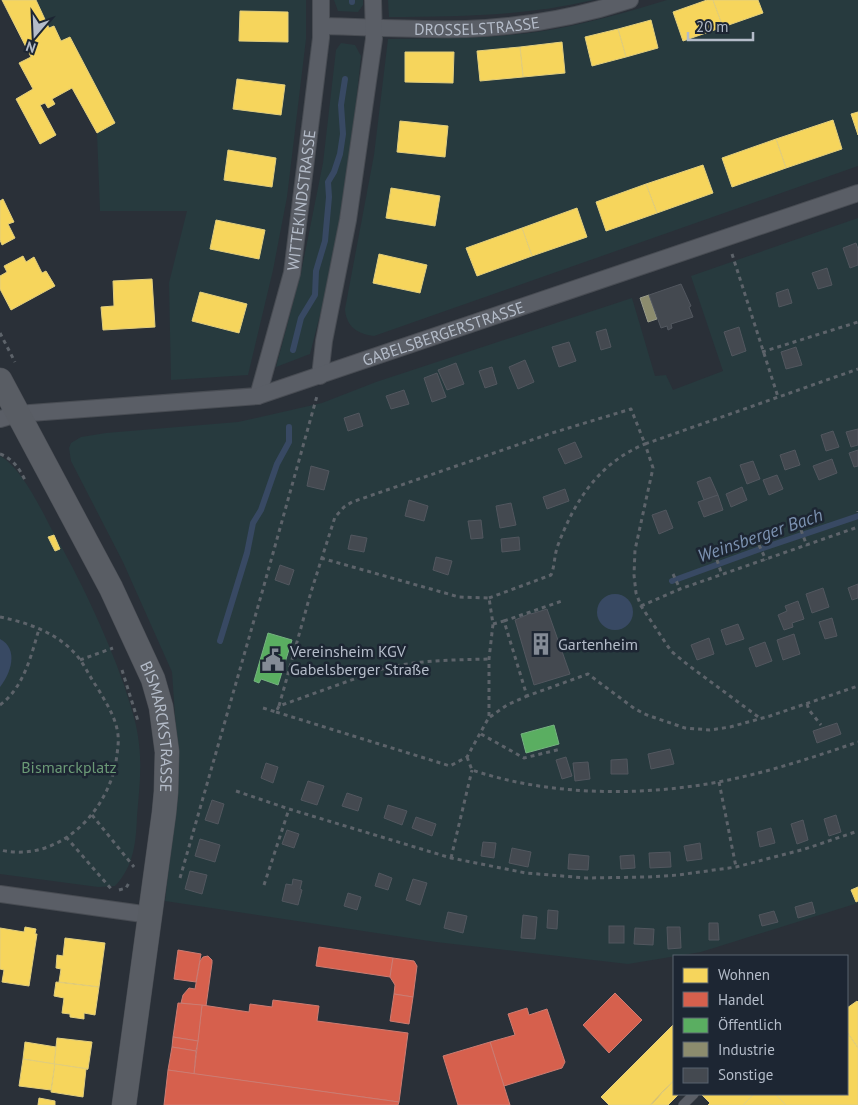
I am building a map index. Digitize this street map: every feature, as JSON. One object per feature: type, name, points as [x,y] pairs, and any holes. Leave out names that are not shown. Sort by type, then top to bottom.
[{"type":"main road","name":"BISMARCKSTRASSE","points":[[8,372],[9,416],[111,588],[153,679],[165,731],[167,772],[163,821],[124,1105]]},
{"type":"street","name":"WITTEKINDSTRASSE","points":[[258,396],[292,273],[322,26],[321,0]]},
{"type":"street","points":[[320,376],[324,341],[348,220],[374,27],[373,0]]},
{"type":"street","name":"DROSSELSTRASSE","points":[[322,26],[466,29],[570,16],[630,0]]},
{"type":"street","name":"GABELSBERGERSTRASSE","points":[[9,416],[258,396],[858,192]]},
{"type":"street","points":[[0,894],[150,915]]},
{"type":"lane","points":[[684,1105],[693,1095]]},
{"type":"path","points":[[727,237],[762,352],[778,397]]},
{"type":"path","points":[[762,352],[858,322]]},
{"type":"path","points":[[0,333],[8,372]]},
{"type":"path","points":[[321,558],[459,597],[489,598],[551,575],[557,547],[574,509],[588,486],[611,464],[646,444],[858,369]]},
{"type":"path","points":[[177,887],[314,411],[320,376]]},
{"type":"path","points":[[276,712],[321,558],[335,517],[344,507],[370,495],[552,432],[630,409],[646,444],[653,468],[635,550],[634,575],[636,592],[641,606],[671,651],[761,719]]},
{"type":"path","points":[[0,454],[7,457],[17,466],[28,484]]},
{"type":"path","points":[[641,606],[721,573],[766,560],[858,527]]},
{"type":"path","points":[[801,530],[807,546]]},
{"type":"path","points":[[760,545],[766,560]]},
{"type":"path","points":[[717,560],[721,573]]},
{"type":"path","points":[[673,574],[680,589]]},
{"type":"path","points":[[263,708],[450,766],[467,757],[489,717],[488,659],[493,624],[489,598]]},
{"type":"path","points":[[493,624],[562,601]]},
{"type":"path","points":[[0,617],[22,621],[54,636],[69,648],[80,660],[111,710],[119,737],[111,781],[105,796],[92,815],[66,837],[44,849],[26,853],[0,850]]},
{"type":"path","points":[[504,620],[527,696]]},
{"type":"path","points":[[0,705],[14,692],[21,681],[39,629]]},
{"type":"path","points":[[110,639],[117,657]]},
{"type":"path","points":[[80,660],[114,648]]},
{"type":"path","points":[[278,706],[398,665],[430,660],[488,659]]},
{"type":"path","points":[[120,666],[136,711],[139,727]]},
{"type":"path","points":[[489,717],[527,696],[588,674],[635,710],[664,722],[686,728],[710,730],[761,719],[858,686]]},
{"type":"path","points":[[806,704],[821,725]]},
{"type":"path","points":[[481,734],[524,758],[561,749]]},
{"type":"path","points":[[472,770],[522,783],[574,790],[617,792],[719,782],[797,762],[858,742]]},
{"type":"path","points":[[451,858],[472,770],[467,757]]},
{"type":"path","points":[[719,782],[736,866]]},
{"type":"path","points":[[236,790],[289,809],[451,858],[526,873],[586,878],[647,878],[736,866],[805,849],[858,831]]},
{"type":"path","points":[[264,885],[289,809]]},
{"type":"path","points":[[92,815],[135,868]]},
{"type":"path","points":[[66,837],[113,890],[126,888],[130,883],[136,861]]},
{"type":"green space","points":[[36,0],[306,0],[306,39],[287,197],[273,270],[248,375],[171,380],[169,283],[187,211],[100,211],[97,133],[115,123],[70,37],[61,41],[49,28]]},
{"type":"green space","points":[[334,0],[363,0],[363,5],[358,12],[338,11]]},
{"type":"green space","points":[[388,0],[593,0],[517,12],[466,16],[389,17]]},
{"type":"green space","points":[[667,0],[858,0],[858,166],[374,336],[362,333],[354,328],[348,320],[345,309],[374,155],[388,39],[482,37],[537,32],[603,18]]},
{"type":"green space","points":[[341,43],[355,45],[361,56],[351,152],[334,260],[310,354],[276,367],[301,273],[323,163],[336,50]]},
{"type":"green space","points":[[858,218],[858,903],[701,952],[673,955],[673,957],[628,964],[436,942],[165,901],[176,805],[178,758],[172,672],[123,562],[71,461],[69,448],[71,443],[81,437],[106,433],[238,422],[322,403],[376,382],[632,298],[655,376],[666,375],[673,390],[723,371],[691,276]]},
{"type":"green space","name":"Bismarckplatz","points":[[0,456],[8,461],[30,489],[72,567],[109,645],[133,714],[140,753],[136,835],[130,862],[115,886],[98,887],[0,874]]},
{"type":"water","points":[[615,594],[622,595],[628,599],[632,605],[632,619],[628,625],[622,629],[615,630],[608,629],[602,625],[598,619],[597,612],[598,605],[602,599],[608,595]]},
{"type":"water","points":[[0,639],[10,649],[11,662],[7,675],[0,687]]},
{"type":"building: Wohnen","points":[[2,0],[36,0],[49,28],[54,26],[61,41],[70,37],[115,123],[97,133],[72,88],[52,99],[55,104],[48,108],[45,103],[40,105],[56,135],[40,144],[16,99],[33,89],[19,63],[31,57]]},
{"type":"building: Wohnen","points":[[707,0],[713,0],[723,27],[683,41],[673,12]]},
{"type":"building: Wohnen","points":[[713,0],[758,0],[763,13],[723,27]]},
{"type":"building: Wohnen","points":[[240,11],[288,12],[288,42],[239,41]]},
{"type":"building: Wohnen","points":[[651,20],[658,48],[626,57],[618,29]]},
{"type":"building: Wohnen","points":[[618,29],[626,57],[592,66],[585,37]]},
{"type":"building: Wohnen","points":[[562,42],[565,73],[523,77],[520,47]]},
{"type":"building: Wohnen","points":[[520,47],[523,77],[480,81],[477,51]]},
{"type":"building: Wohnen","points":[[405,52],[454,52],[453,83],[405,82]]},
{"type":"building: Wohnen","points":[[237,79],[285,85],[281,115],[233,109]]},
{"type":"building: Wohnen","points":[[858,112],[858,135],[851,114]]},
{"type":"building: Wohnen","points":[[833,120],[842,149],[786,168],[776,139]]},
{"type":"building: Wohnen","points":[[400,121],[448,126],[445,157],[397,152]]},
{"type":"building: Wohnen","points":[[776,139],[786,168],[732,187],[722,158]]},
{"type":"building: Wohnen","points":[[228,150],[276,158],[272,187],[224,180]]},
{"type":"building: Wohnen","points":[[703,165],[713,193],[657,213],[646,184]]},
{"type":"building: Wohnen","points":[[646,184],[657,213],[606,231],[596,202]]},
{"type":"building: Wohnen","points":[[391,188],[440,196],[435,226],[386,218]]},
{"type":"building: Wohnen","points":[[3,199],[14,222],[8,224],[15,238],[2,245],[0,240],[0,201]]},
{"type":"building: Wohnen","points":[[577,208],[587,237],[532,256],[522,228]]},
{"type":"building: Wohnen","points":[[216,220],[265,230],[259,259],[210,249]]},
{"type":"building: Wohnen","points":[[522,228],[532,256],[477,276],[466,248]]},
{"type":"building: Wohnen","points":[[379,254],[427,265],[420,293],[373,283]]},
{"type":"building: Wohnen","points":[[23,256],[26,262],[34,257],[42,273],[46,271],[55,286],[11,310],[0,289],[0,276],[7,272],[4,266]]},
{"type":"building: Wohnen","points":[[152,279],[155,327],[103,330],[101,307],[114,306],[113,281]]},
{"type":"building: Wohnen","points":[[200,292],[247,304],[239,333],[192,321]]},
{"type":"building: Wohnen","points":[[54,535],[60,549],[55,551],[48,537]]},
{"type":"building: Wohnen","points":[[858,887],[858,901],[856,902],[851,890]]},
{"type":"building: Wohnen","points":[[25,927],[36,929],[35,934],[37,934],[29,986],[2,982],[4,970],[0,969],[0,928],[24,932]]},
{"type":"building: Wohnen","points":[[65,938],[105,943],[99,987],[59,982],[61,969],[56,968],[57,955],[63,956]]},
{"type":"building: Wohnen","points":[[56,982],[99,987],[95,1015],[84,1013],[84,1019],[70,1017],[70,1014],[62,1013],[64,998],[54,996]]},
{"type":"building: Wohnen","points":[[858,1002],[858,1048],[848,1033],[848,1007]]},
{"type":"building: Wohnen","points":[[673,1025],[673,1081],[650,1105],[609,1105],[601,1097]]},
{"type":"building: Wohnen","points":[[848,1033],[858,1048],[858,1105],[786,1105],[776,1095],[848,1095]]},
{"type":"building: Wohnen","points":[[57,1038],[92,1042],[88,1069],[54,1064]]},
{"type":"building: Wohnen","points":[[25,1042],[56,1047],[54,1064],[23,1059]]},
{"type":"building: Wohnen","points":[[23,1059],[55,1064],[51,1090],[19,1086]]},
{"type":"building: Wohnen","points":[[55,1064],[88,1069],[86,1069],[83,1097],[51,1092]]},
{"type":"building: Wohnen","points":[[673,1081],[673,1095],[678,1095],[668,1105],[651,1105]]},
{"type":"building: Wohnen","points":[[702,1095],[753,1095],[743,1105],[708,1105],[710,1103]]},
{"type":"building: Wohnen","points":[[753,1095],[776,1095],[786,1105],[743,1105]]},
{"type":"building: Wohnen","points":[[39,1098],[55,1101],[55,1105],[38,1105]]},
{"type":"building: Handel","points":[[319,947],[393,958],[390,977],[316,966]]},
{"type":"building: Handel","points":[[178,950],[201,954],[196,982],[174,979]]},
{"type":"building: Handel","points":[[208,956],[212,963],[206,1006],[181,1003],[183,995],[189,988],[195,989],[200,961],[203,957]]},
{"type":"building: Handel","points":[[393,958],[414,961],[417,966],[413,997],[394,994],[395,985],[390,977]]},
{"type":"building: Handel","points":[[615,993],[642,1020],[609,1053],[583,1025]]},
{"type":"building: Handel","points":[[394,994],[413,997],[409,1024],[390,1021]]},
{"type":"building: Handel","points":[[273,1000],[319,1006],[317,1021],[408,1033],[399,1102],[194,1074],[202,1005],[249,1012],[250,1004],[272,1007]]},
{"type":"building: Handel","points":[[178,1003],[202,1005],[198,1041],[173,1037]]},
{"type":"building: Handel","points":[[527,1008],[529,1015],[547,1009],[565,1062],[562,1068],[504,1086],[490,1042],[515,1035],[508,1014]]},
{"type":"building: Handel","points":[[173,1037],[198,1041],[196,1051],[172,1047]]},
{"type":"building: Handel","points":[[490,1042],[510,1105],[458,1105],[443,1056]]},
{"type":"building: Handel","points":[[172,1047],[196,1051],[194,1074],[168,1070]]},
{"type":"building: Handel","points":[[168,1070],[399,1102],[398,1105],[164,1105]]},
{"type":"building: Öffentlich","name":"Vereinsheim KGV Gabelsberger Straße","points":[[268,633],[292,640],[278,685],[261,679],[259,683],[254,681]]},
{"type":"building: Öffentlich","points":[[554,725],[559,744],[526,753],[521,734]]},
{"type":"building: Industrie","points":[[649,295],[657,319],[648,322],[640,298]]},
{"type":"building: Sonstige","points":[[856,243],[858,265],[850,268],[843,248]]},
{"type":"building: Sonstige","points":[[827,268],[832,285],[818,289],[812,273]]},
{"type":"building: Sonstige","points":[[681,284],[691,306],[689,307],[693,317],[671,324],[672,328],[668,330],[667,326],[661,328],[649,295]]},
{"type":"building: Sonstige","points":[[788,289],[792,303],[779,307],[776,293]]},
{"type":"building: Sonstige","points":[[739,327],[746,351],[732,356],[724,332]]},
{"type":"building: Sonstige","points":[[606,329],[611,347],[601,350],[596,332]]},
{"type":"building: Sonstige","points":[[569,342],[576,361],[559,367],[552,347]]},
{"type":"building: Sonstige","points":[[796,347],[802,365],[786,369],[781,352]]},
{"type":"building: Sonstige","points":[[525,360],[534,382],[518,389],[509,367]]},
{"type":"building: Sonstige","points":[[456,363],[464,384],[447,390],[438,370]]},
{"type":"building: Sonstige","points":[[492,367],[497,384],[485,388],[479,371]]},
{"type":"building: Sonstige","points":[[437,373],[446,397],[432,402],[424,378]]},
{"type":"building: Sonstige","points":[[404,390],[409,404],[391,409],[386,396]]},
{"type":"building: Sonstige","points":[[359,413],[363,426],[348,431],[344,418]]},
{"type":"building: Sonstige","points":[[858,429],[858,445],[851,447],[846,432]]},
{"type":"building: Sonstige","points":[[833,431],[839,447],[826,451],[821,435]]},
{"type":"building: Sonstige","points":[[575,442],[582,457],[565,464],[558,449]]},
{"type":"building: Sonstige","points":[[795,450],[800,465],[785,470],[780,455]]},
{"type":"building: Sonstige","points":[[858,450],[858,466],[854,467],[849,453]]},
{"type":"building: Sonstige","points":[[832,459],[837,473],[819,480],[813,466]]},
{"type":"building: Sonstige","points":[[753,461],[760,479],[747,484],[740,465]]},
{"type":"building: Sonstige","points":[[311,466],[329,471],[324,490],[307,486]]},
{"type":"building: Sonstige","points":[[777,475],[783,489],[769,495],[763,480]]},
{"type":"building: Sonstige","points":[[710,477],[718,495],[704,500],[697,482]]},
{"type":"building: Sonstige","points":[[742,487],[747,500],[731,507],[726,494]]},
{"type":"building: Sonstige","points":[[565,489],[569,501],[547,509],[543,497]]},
{"type":"building: Sonstige","points":[[718,495],[723,510],[704,517],[698,502]]},
{"type":"building: Sonstige","points":[[409,500],[428,506],[424,521],[405,516]]},
{"type":"building: Sonstige","points":[[511,503],[516,525],[500,528],[496,506]]},
{"type":"building: Sonstige","points":[[666,510],[673,528],[659,534],[652,515]]},
{"type":"building: Sonstige","points":[[481,520],[483,538],[471,539],[468,521]]},
{"type":"building: Sonstige","points":[[351,535],[367,538],[364,552],[348,549]]},
{"type":"building: Sonstige","points":[[519,537],[520,550],[502,552],[501,539]]},
{"type":"building: Sonstige","points":[[436,557],[452,561],[448,575],[433,570]]},
{"type":"building: Sonstige","points":[[280,565],[294,570],[289,585],[275,580]]},
{"type":"building: Sonstige","points":[[858,584],[858,598],[852,600],[848,588]]},
{"type":"building: Sonstige","points":[[823,588],[829,607],[812,613],[806,594]]},
{"type":"building: Sonstige","points":[[798,601],[804,619],[792,623],[793,627],[784,630],[778,615],[787,611],[785,606]]},
{"type":"building: Sonstige","name":"Gartenheim","points":[[547,609],[570,674],[534,685],[515,620]]},
{"type":"building: Sonstige","points":[[832,618],[837,636],[825,639],[819,622]]},
{"type":"building: Sonstige","points":[[738,624],[744,639],[726,645],[721,630]]},
{"type":"building: Sonstige","points":[[794,634],[800,654],[783,660],[777,640]]},
{"type":"building: Sonstige","points":[[709,638],[714,654],[697,660],[691,645]]},
{"type":"building: Sonstige","points":[[765,642],[772,661],[756,667],[749,648]]},
{"type":"building: Sonstige","points":[[837,723],[841,734],[817,743],[813,731]]},
{"type":"building: Sonstige","points":[[670,749],[674,764],[651,769],[648,754]]},
{"type":"building: Sonstige","points":[[566,757],[572,776],[562,779],[556,760]]},
{"type":"building: Sonstige","points":[[627,759],[628,774],[611,774],[611,760]]},
{"type":"building: Sonstige","points":[[588,762],[590,779],[575,781],[573,763]]},
{"type":"building: Sonstige","points":[[266,763],[278,767],[273,783],[261,778]]},
{"type":"building: Sonstige","points":[[308,781],[324,786],[317,805],[301,800]]},
{"type":"building: Sonstige","points":[[347,793],[362,798],[358,811],[342,806]]},
{"type":"building: Sonstige","points":[[212,800],[224,804],[218,824],[205,820]]},
{"type":"building: Sonstige","points":[[388,805],[407,811],[402,825],[384,818]]},
{"type":"building: Sonstige","points":[[836,815],[841,832],[829,836],[824,819]]},
{"type":"building: Sonstige","points":[[416,817],[436,824],[432,836],[412,828]]},
{"type":"building: Sonstige","points":[[803,820],[808,840],[797,844],[791,824]]},
{"type":"building: Sonstige","points":[[771,828],[775,843],[760,847],[757,832]]},
{"type":"building: Sonstige","points":[[287,830],[299,834],[294,848],[282,844]]},
{"type":"building: Sonstige","points":[[200,839],[220,845],[215,862],[195,856]]},
{"type":"building: Sonstige","points":[[483,842],[496,843],[494,858],[481,856]]},
{"type":"building: Sonstige","points":[[700,843],[702,859],[687,861],[684,846]]},
{"type":"building: Sonstige","points":[[512,848],[531,852],[528,867],[509,863]]},
{"type":"building: Sonstige","points":[[670,852],[671,867],[650,868],[649,853]]},
{"type":"building: Sonstige","points":[[569,854],[589,856],[588,870],[568,869]]},
{"type":"building: Sonstige","points":[[634,855],[635,868],[621,869],[620,856]]},
{"type":"building: Sonstige","points":[[190,871],[207,875],[202,894],[185,889]]},
{"type":"building: Sonstige","points":[[379,873],[392,878],[388,890],[375,886]]},
{"type":"building: Sonstige","points":[[293,879],[302,881],[298,905],[282,901],[286,884],[292,885]]},
{"type":"building: Sonstige","points":[[413,879],[427,883],[420,905],[406,900]]},
{"type":"building: Sonstige","points":[[348,893],[361,897],[357,910],[344,906]]},
{"type":"building: Sonstige","points":[[812,902],[815,913],[798,918],[795,907]]},
{"type":"building: Sonstige","points":[[548,910],[558,911],[557,929],[547,928]]},
{"type":"building: Sonstige","points":[[774,911],[778,922],[762,926],[759,915]]},
{"type":"building: Sonstige","points":[[448,912],[467,916],[463,933],[444,928]]},
{"type":"building: Sonstige","points":[[523,915],[537,917],[535,939],[521,938]]},
{"type":"building: Sonstige","points":[[709,923],[718,923],[719,940],[709,940]]},
{"type":"building: Sonstige","points":[[609,926],[624,926],[624,943],[609,943]]},
{"type":"building: Sonstige","points":[[667,927],[680,927],[681,948],[668,949]]},
{"type":"building: Sonstige","points":[[635,928],[654,929],[653,945],[634,944]]},
{"type":"waterway","points":[[293,350],[301,318],[315,295],[316,271],[325,241],[329,197],[328,182],[334,172],[340,154],[343,134],[341,105],[345,79]]},
{"type":"waterway","points":[[220,641],[247,553],[253,523],[261,510],[277,464],[289,442],[289,427]]},
{"type":"waterway","name":"Weinsberger Bach","points":[[672,581],[858,516]]},
{"type":"place","name":"Gartenheim","points":[[541,644]]},
{"type":"place","name":"Vereinsheim KGV Gabelsberger Straße","points":[[273,660]]}]
